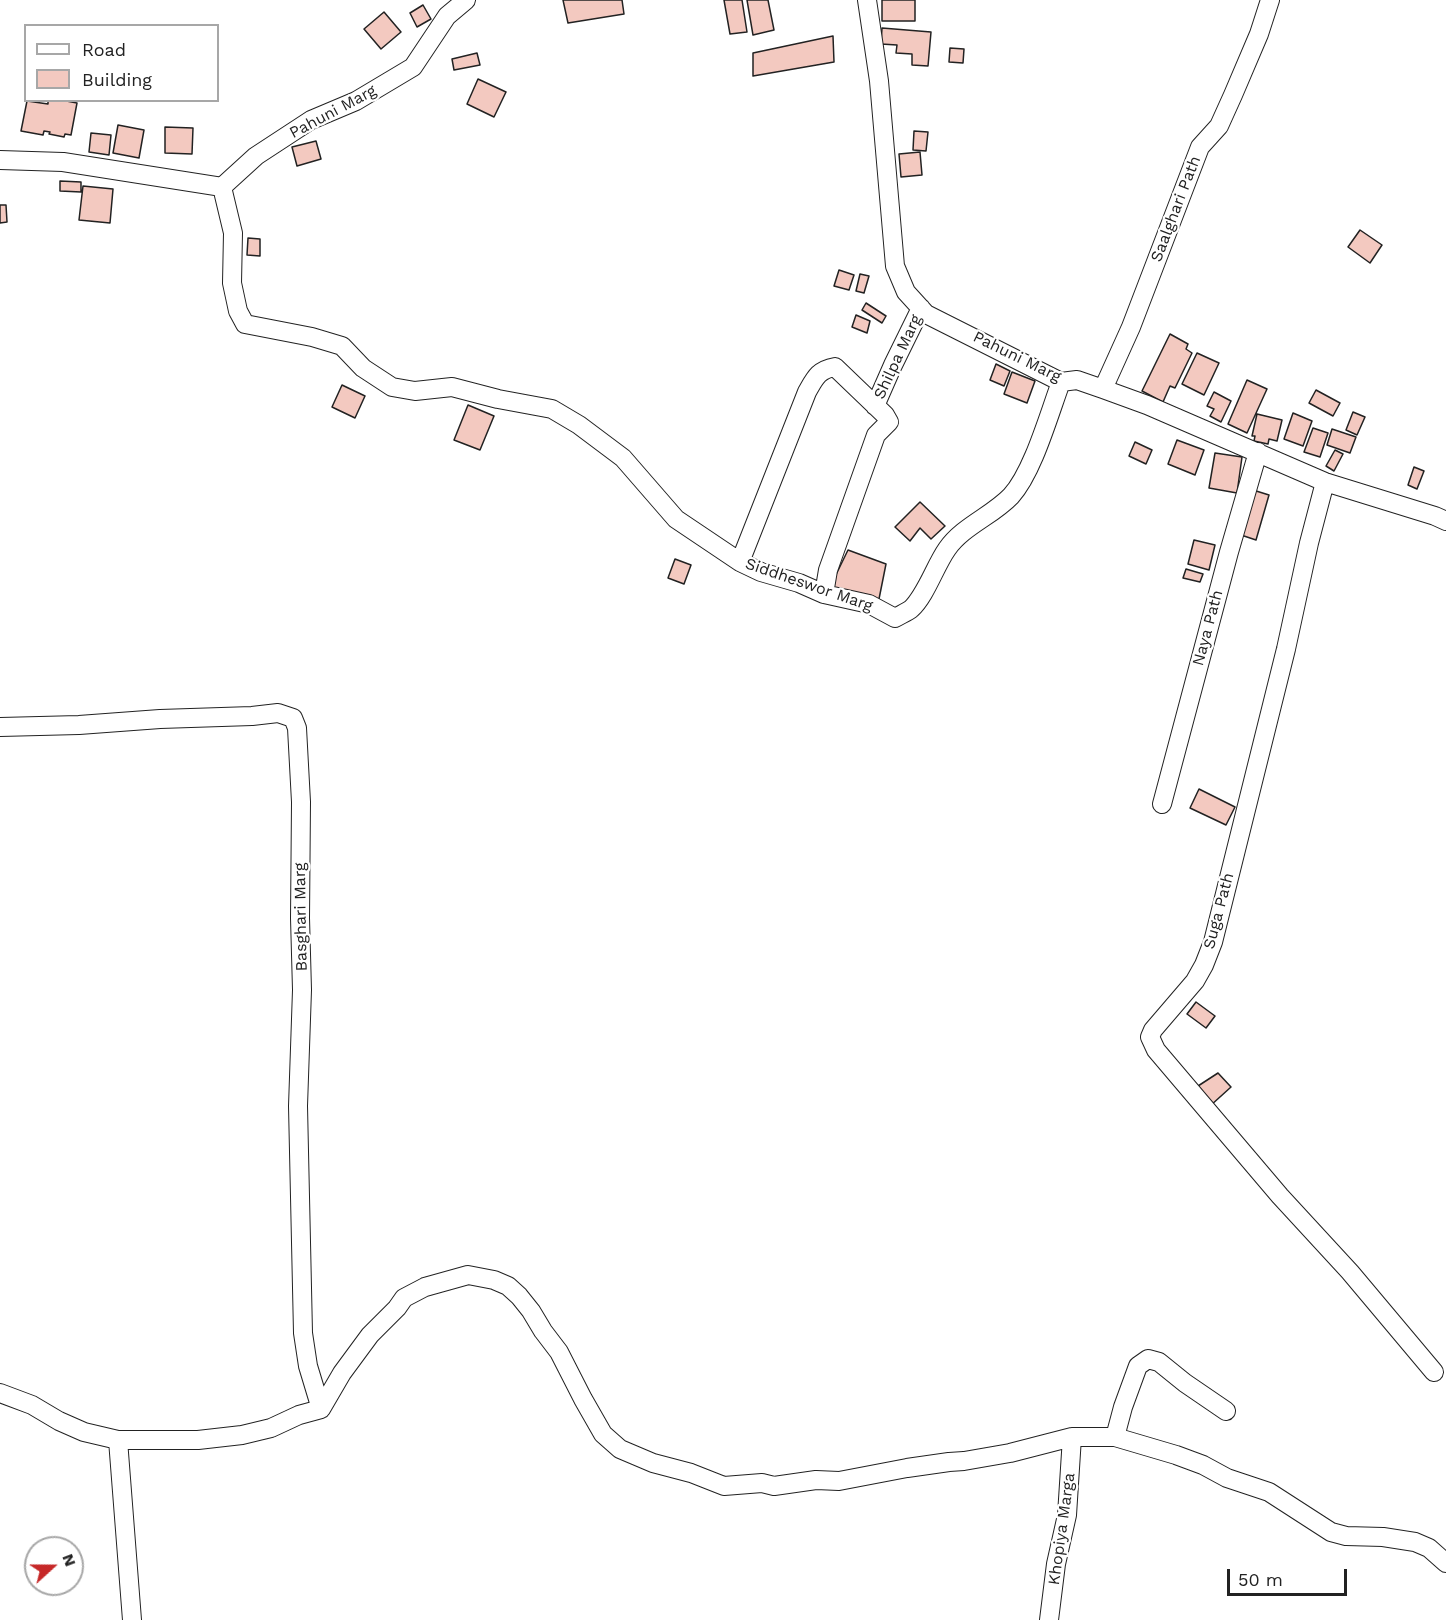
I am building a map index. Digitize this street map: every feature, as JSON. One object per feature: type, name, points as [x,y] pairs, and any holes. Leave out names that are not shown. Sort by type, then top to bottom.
[{"type":"street","name":"Pahuni Marg","points":[[222,187],[256,156],[311,120],[356,102],[413,67],[447,16],[466,0]]},
{"type":"street","name":"Pahuni Marg","points":[[867,0],[879,81],[896,266],[906,292],[926,314],[1061,382],[1077,380],[1103,389],[1147,405],[1324,482],[1446,521]]},
{"type":"street","name":"Saalghari Path","points":[[1103,389],[1131,327],[1200,147],[1219,126],[1259,34],[1270,0]]},
{"type":"street","points":[[0,160],[63,162],[222,187]]},
{"type":"street","name":"Siddheswor Marg","points":[[222,187],[233,233],[232,283],[237,311],[245,324],[312,337],[342,346],[363,369],[392,387],[415,391],[452,387],[498,399],[552,409],[579,425],[623,458],[676,519],[740,562],[761,572],[799,583],[824,594],[869,604],[895,618],[911,609],[919,599],[947,548],[960,535],[1001,506],[1023,480],[1061,382]]},
{"type":"street","name":"Shilpa Marg","points":[[875,406],[921,308]]},
{"type":"street","points":[[740,562],[807,392],[817,375],[825,369],[835,368],[885,415],[889,422],[876,435],[828,570],[824,594]]},
{"type":"street","name":"Naya Path","points":[[1162,804],[1258,452]]},
{"type":"street","name":"Suga Path","points":[[1324,482],[1286,648],[1213,942],[1195,981],[1150,1036],[1156,1050],[1434,1372]]},
{"type":"street","name":"Basghari Marg","points":[[0,727],[79,725],[278,713],[293,718],[297,728],[301,802],[302,990],[298,1106],[303,1333],[308,1366],[321,1408]]},
{"type":"street","points":[[0,1393],[32,1405],[84,1432],[118,1440],[198,1440],[242,1435],[271,1428],[321,1408],[342,1373],[370,1335],[404,1298],[425,1287],[468,1275],[494,1280],[508,1286],[519,1296],[559,1352],[603,1434],[620,1449],[653,1463],[692,1473],[724,1486],[762,1483],[774,1486],[816,1480],[839,1481],[907,1468],[1010,1453],[1072,1437],[1115,1437],[1176,1455],[1203,1465],[1227,1478],[1269,1492],[1331,1532],[1346,1536],[1383,1537],[1415,1542],[1428,1548],[1446,1563]]},
{"type":"street","points":[[1115,1437],[1138,1366],[1149,1359],[1159,1362],[1185,1383],[1227,1411]]},
{"type":"street","name":"Khopiya Marga","points":[[1049,1620],[1056,1564],[1067,1515],[1072,1437]]},
{"type":"street","points":[[118,1440],[132,1620]]},
{"type":"building","points":[[563,0],[622,0],[624,14],[568,23]]},
{"type":"building","points":[[724,0],[742,0],[747,32],[730,34]]},
{"type":"building","points":[[747,0],[768,0],[774,30],[753,35]]},
{"type":"building","points":[[882,0],[915,0],[915,21],[882,21]]},
{"type":"building","points":[[423,5],[431,19],[417,27],[410,13]]},
{"type":"building","points":[[384,12],[401,32],[381,49],[364,29]]},
{"type":"building","points":[[882,28],[931,32],[928,66],[912,65],[912,54],[896,53],[897,45],[881,44]]},
{"type":"building","points":[[833,36],[834,62],[753,76],[753,53]]},
{"type":"building","points":[[950,48],[964,49],[963,63],[949,62]]},
{"type":"building","points":[[477,53],[480,65],[454,70],[452,59]]},
{"type":"building","points":[[478,79],[506,92],[494,117],[467,104]]},
{"type":"building","points":[[27,102],[48,104],[48,102],[77,103],[71,135],[65,134],[64,137],[44,131],[43,135],[21,131]]},
{"type":"building","points":[[118,125],[144,130],[139,158],[113,153]]},
{"type":"building","points":[[165,127],[193,128],[192,154],[165,153]]},
{"type":"building","points":[[914,131],[928,132],[926,151],[913,150]]},
{"type":"building","points":[[91,133],[111,135],[109,155],[89,152]]},
{"type":"building","points":[[316,141],[321,159],[297,166],[292,147]]},
{"type":"building","points":[[920,152],[922,175],[901,177],[899,154]]},
{"type":"building","points":[[60,181],[81,182],[81,192],[60,191]]},
{"type":"building","points":[[83,186],[113,189],[110,223],[79,220]]},
{"type":"building","points":[[0,205],[6,205],[7,222],[0,223]]},
{"type":"building","points":[[1360,230],[1382,245],[1370,263],[1348,247]]},
{"type":"building","points":[[248,238],[260,239],[260,256],[247,255]]},
{"type":"building","points":[[839,270],[854,275],[849,290],[834,286]]},
{"type":"building","points":[[860,274],[869,276],[864,293],[856,291]]},
{"type":"building","points":[[866,303],[886,316],[882,323],[862,310]]},
{"type":"building","points":[[856,315],[870,321],[867,333],[852,327]]},
{"type":"building","points":[[1170,334],[1188,344],[1186,349],[1192,353],[1175,388],[1170,386],[1163,402],[1142,391]]},
{"type":"building","points":[[1197,353],[1219,363],[1204,395],[1182,384]]},
{"type":"building","points":[[996,364],[1010,371],[1004,386],[990,380]]},
{"type":"building","points":[[1012,372],[1035,381],[1027,403],[1004,394]]},
{"type":"building","points":[[1247,380],[1267,389],[1247,433],[1228,424]]},
{"type":"building","points":[[342,385],[365,396],[355,418],[332,407]]},
{"type":"building","points":[[1316,390],[1340,403],[1333,416],[1309,403]]},
{"type":"building","points":[[1214,392],[1231,401],[1221,422],[1210,416],[1214,409],[1207,406]]},
{"type":"building","points":[[468,405],[494,416],[480,450],[454,440]]},
{"type":"building","points":[[1353,412],[1365,417],[1357,435],[1346,430]]},
{"type":"building","points":[[1293,413],[1312,421],[1303,446],[1284,439]]},
{"type":"building","points":[[1257,414],[1282,420],[1277,441],[1269,439],[1268,444],[1254,441],[1255,436],[1252,436]]},
{"type":"building","points":[[1313,428],[1328,433],[1320,457],[1304,452]]},
{"type":"building","points":[[1332,429],[1356,437],[1350,453],[1327,445]]},
{"type":"building","points":[[1177,440],[1204,450],[1195,475],[1168,464]]},
{"type":"building","points":[[1135,442],[1152,450],[1146,464],[1129,456]]},
{"type":"building","points":[[1335,450],[1343,454],[1334,471],[1326,466]]},
{"type":"building","points":[[1215,453],[1242,457],[1237,493],[1209,488]]},
{"type":"building","points":[[1414,467],[1424,471],[1417,489],[1408,485]]},
{"type":"building","points":[[1253,490],[1269,495],[1256,540],[1241,535]]},
{"type":"building","points":[[920,502],[945,526],[931,539],[920,528],[910,541],[895,527]]},
{"type":"building","points":[[1194,540],[1215,545],[1209,570],[1188,564]]},
{"type":"building","points":[[848,550],[886,564],[878,604],[830,587]]},
{"type":"building","points":[[675,559],[691,565],[684,584],[668,578]]},
{"type":"building","points":[[1186,569],[1203,574],[1200,582],[1183,578]]},
{"type":"building","points":[[1199,789],[1235,807],[1226,825],[1190,808]]},
{"type":"building","points":[[1196,1002],[1215,1016],[1206,1028],[1187,1014]]},
{"type":"building","points":[[1218,1073],[1231,1087],[1210,1106],[1198,1086]]}]
